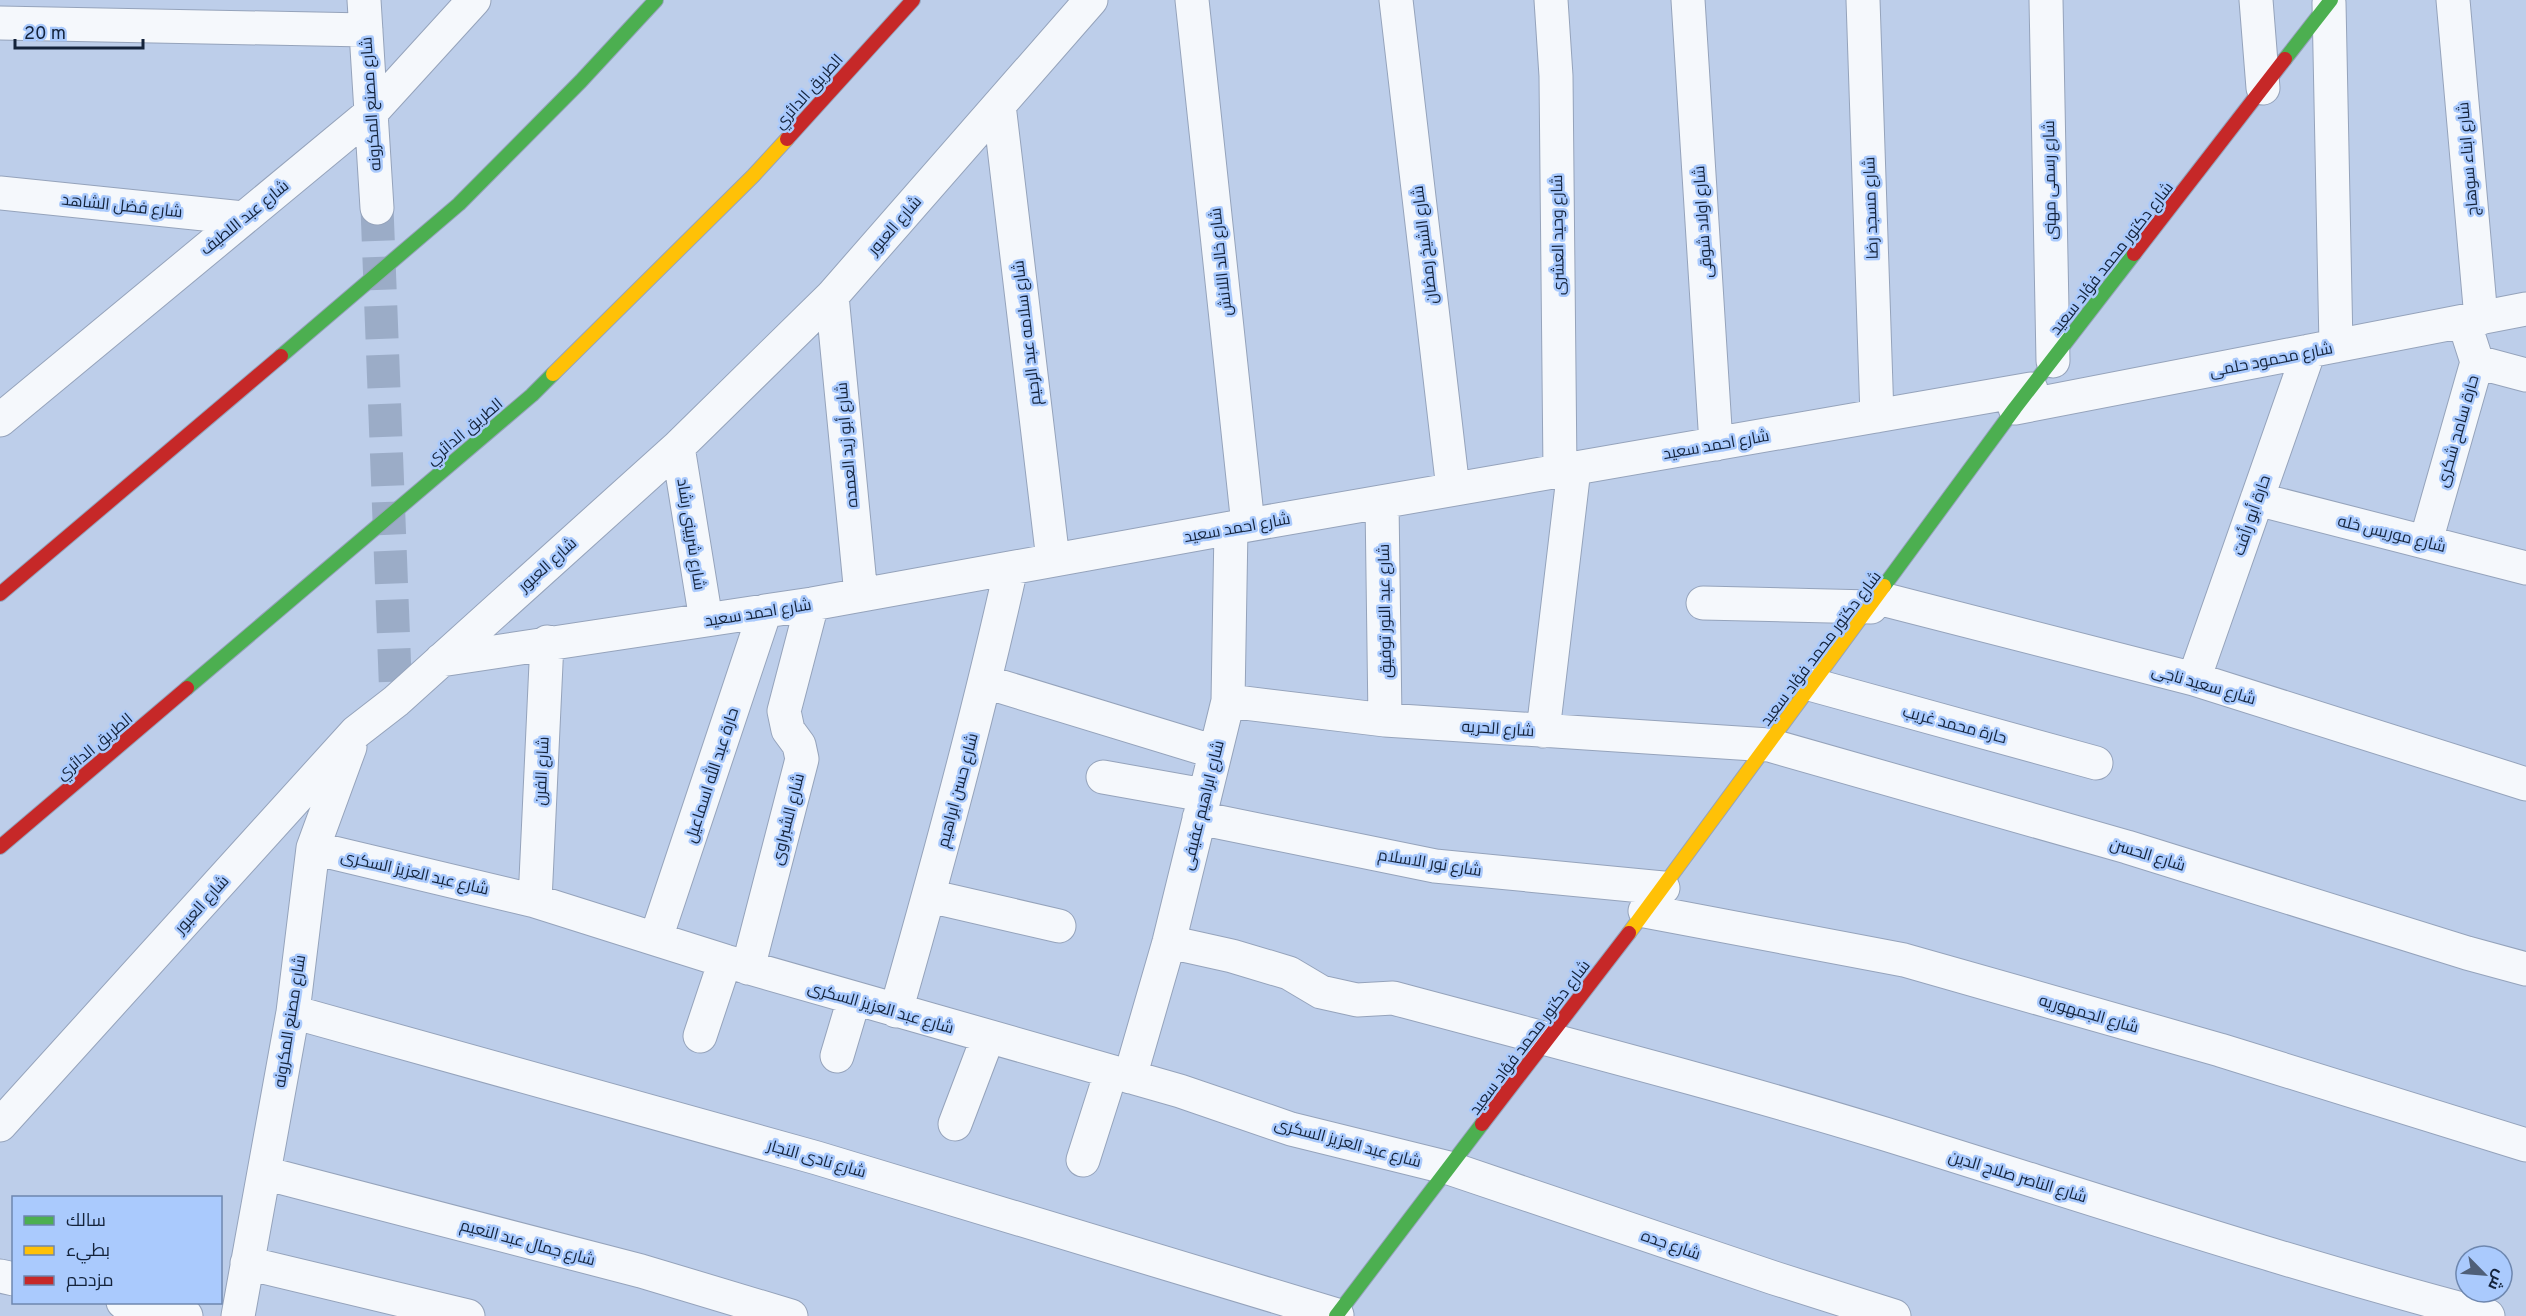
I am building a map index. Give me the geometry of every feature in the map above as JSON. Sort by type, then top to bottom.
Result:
[{"type":"main road","points":[[0,594],[459,204],[581,81],[656,0]]},
{"type":"main road","name":"الطريق الدائري","points":[[0,847],[532,394],[753,176],[913,0]]},
{"type":"main road","name":"شارع دكتور محمد فؤاد سعيد","points":[[1338,1316],[1654,900],[2023,398],[2330,1]]},
{"type":"street","name":"شارع عبد اللطيف","points":[[0,420],[31,392],[371,113],[474,0]]},
{"type":"street","name":"شارع العبور","points":[[0,1125],[356,732],[396,701],[678,447],[832,296],[1091,0]]},
{"type":"street","name":"شارع خالد اللانش","points":[[1192,0],[1239,526]]},
{"type":"street","name":"شارع الشيخ رمضان","points":[[1396,0],[1453,489]]},
{"type":"street","name":"شارع وحيد العشرى","points":[[1543,731],[1567,470],[1556,76],[1551,0]]},
{"type":"street","name":"شارع اولاد شوقى","points":[[1688,0],[1716,444]]},
{"type":"street","name":"شارع مسجد رضا","points":[[1863,0],[1877,416]]},
{"type":"street","name":"شارع رسمى مهنى","points":[[2046,0],[2053,360]]},
{"type":"street","points":[[2256,0],[2263,88]]},
{"type":"street","name":"شارع ابناء سوهاج","points":[[2453,0],[2470,320]]},
{"type":"street","points":[[2322,349],[2330,1]]},
{"type":"street","points":[[0,23],[49,12],[365,15]]},
{"type":"street","name":"شارع مصنع المكرونه","points":[[365,15],[377,208]]},
{"type":"street","name":"شارع سلامه عبد الرحيم","points":[[999,105],[1053,560]]},
{"type":"street","name":"شارع فضل الشاهد","points":[[0,192],[243,218]]},
{"type":"street","name":"شارع أبو زيد العمده","points":[[832,296],[861,595]]},
{"type":"street","name":"شارع محمود حلمى","points":[[2023,398],[2322,349],[2526,309]]},
{"type":"street","name":"حارة سامح شكرى","points":[[2426,541],[2477,362],[2468,334],[2470,320]]},
{"type":"street","name":"حارة أبو رأفت","points":[[2194,679],[2257,499],[2322,349]]},
{"type":"street","points":[[2477,362],[2526,375]]},
{"type":"street","points":[[0,386],[31,392]]},
{"type":"street","name":"شارع احمد سعيد","points":[[441,660],[547,642],[812,604],[1239,526],[1877,416],[2023,398]]},
{"type":"street","name":"شارع شربينى رشاد","points":[[678,447],[706,620]]},
{"type":"street","name":"شارع موريس خله","points":[[2257,499],[2526,568]]},
{"type":"street","name":"شارع عبد النور توفيق","points":[[1382,502],[1385,720]]},
{"type":"street","name":"شارع ابراهيم عفيفى","points":[[1083,1160],[1121,1074],[1169,942],[1228,701],[1239,526]]},
{"type":"street","name":"شارع حسن ابراهيم","points":[[896,1011],[986,682],[1011,567]]},
{"type":"street","name":"شارع سعيد ناجى","points":[[1703,603],[1875,602],[2194,679],[2526,784]]},
{"type":"street","name":"شارع الشبراوى","points":[[700,1036],[737,965],[802,759],[799,745],[788,730],[784,711],[812,604]]},
{"type":"street","name":"حارة عبد الله اسماعيل","points":[[656,938],[765,611]]},
{"type":"street","name":"شارع الفرن","points":[[535,900],[547,642]]},
{"type":"street","points":[[986,682],[1215,752]]},
{"type":"street","name":"حارة محمد غريب","points":[[1813,686],[2096,763]]},
{"type":"street","name":"شارع الحريه","points":[[1228,701],[1385,720],[1769,745]]},
{"type":"street","name":"شارع مصنع المكرونه","points":[[238,1316],[293,1012],[313,848],[356,732]]},
{"type":"street","name":"شارع الحسن","points":[[1769,745],[2127,847],[2467,953],[2526,969]]},
{"type":"street","name":"شارع نور الاسلام","points":[[1103,777],[1202,807],[1435,866],[1654,900]]},
{"type":"street","name":"شارع عبد العزيز السكرى","points":[[313,848],[535,900],[737,965],[1121,1074],[1291,1129],[1449,1168]]},
{"type":"street","points":[[929,896],[1059,927]]},
{"type":"street","name":"شارع الجمهوريه","points":[[1654,900],[1904,960],[2220,1050],[2526,1144]]},
{"type":"street","name":"شارع الناصر صلاح الدين","points":[[1169,942],[1232,956],[1289,973],[1321,992],[1357,1000],[1393,998],[1881,1133],[2227,1241],[2488,1316]]},
{"type":"street","points":[[837,1056],[854,999]]},
{"type":"street","name":"شارع نادى النجار","points":[[293,1012],[817,1158],[1338,1316]]},
{"type":"street","points":[[955,1124],[988,1037]]},
{"type":"street","name":"شارع جده","points":[[1449,1168],[1774,1278],[1894,1316]]},
{"type":"street","name":"شارع جمال عبد النعيم","points":[[264,1173],[641,1272],[791,1316]]},
{"type":"street","points":[[247,1263],[468,1316]]},
{"type":"street","points":[[132,1304],[186,1316]]},
{"type":"tunnel","points":[[377,208],[396,701]]},
{"type":"traffic: fast","points":[[281,356],[459,204],[581,81],[656,0]]},
{"type":"traffic: fast","points":[[2285,59],[2331,0]]},
{"type":"traffic: fast","points":[[1884,586],[2015,408],[2134,254]]},
{"type":"traffic: fast","points":[[187,688],[532,395],[553,374]]},
{"type":"traffic: fast","points":[[1336,1316],[1482,1124]]},
{"type":"traffic: slow","points":[[553,374],[753,176],[787,139]]},
{"type":"traffic: slow","points":[[1629,933],[1884,586]]},
{"type":"traffic: jam","points":[[787,139],[913,0]]},
{"type":"traffic: jam","points":[[2134,254],[2285,59]]},
{"type":"traffic: jam","points":[[0,594],[281,356]]},
{"type":"traffic: jam","points":[[0,847],[187,688]]},
{"type":"traffic: jam","points":[[1482,1124],[1629,933]]}]
